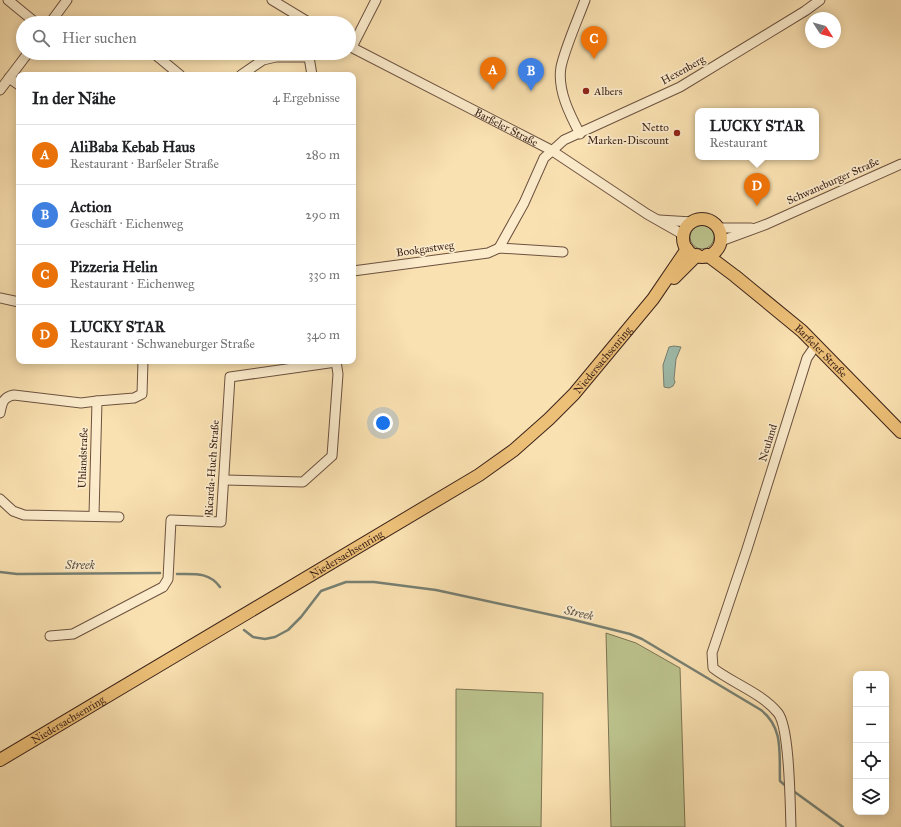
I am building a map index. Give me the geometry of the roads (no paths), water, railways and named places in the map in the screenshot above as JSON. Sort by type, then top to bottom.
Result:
[{"type":"main road","points":[[703,219],[714,223],[718,228],[719,245],[697,253],[684,235],[692,222],[703,219]]},
{"type":"main road","name":"Barßeler Straße","points":[[719,245],[735,276]]},
{"type":"main road","name":"Barßeler Straße","points":[[697,253],[735,276],[781,313],[816,346],[901,432]]},
{"type":"main road","name":"Niedersachsenring","points":[[0,760],[479,476],[514,450],[549,419],[574,394],[653,299],[697,253]]},
{"type":"street","points":[[8,0],[27,16]]},
{"type":"street","points":[[55,16],[67,0]]},
{"type":"street","points":[[272,0],[298,16]]},
{"type":"street","points":[[356,38],[376,0]]},
{"type":"street","points":[[580,134],[569,113],[563,90],[561,68],[585,0]]},
{"type":"street","name":"Hexenberg","points":[[551,150],[564,140],[680,87],[805,11],[820,0]]},
{"type":"street","name":"Barßeler Straße","points":[[356,50],[551,150],[657,220],[684,235]]},
{"type":"street","points":[[0,90],[23,60]]},
{"type":"street","points":[[162,60],[176,72]]},
{"type":"street","points":[[245,72],[263,60]]},
{"type":"street","points":[[310,60],[312,72]]},
{"type":"street","points":[[10,78],[16,83]]},
{"type":"street","points":[[499,248],[524,203],[544,158],[551,150]]},
{"type":"street","name":"Schwaneburger Straße","points":[[719,245],[752,228],[774,221],[901,164]]},
{"type":"street","points":[[657,220],[692,222]]},
{"type":"street","name":"Schwaneburger Straße","points":[[718,228],[752,228]]},
{"type":"street","name":"Bookgastweg","points":[[356,271],[488,253],[499,248],[563,252]]},
{"type":"street","points":[[0,298],[16,301]]},
{"type":"street","name":"Neuland","points":[[791,827],[786,737],[778,713],[755,693],[726,678],[713,668],[712,653],[747,550],[807,358],[816,346]]},
{"type":"street","points":[[0,413],[2,402],[8,396],[14,395],[81,403],[134,398],[142,394],[143,364]]},
{"type":"street","name":"Ricarda-Huch Straße","points":[[50,636],[72,634],[163,587],[168,579],[171,520],[221,522],[230,377],[316,364]]},
{"type":"street","points":[[224,480],[303,482],[332,456],[338,374],[336,364]]},
{"type":"street","name":"Uhlandstraße","points":[[94,515],[97,401]]},
{"type":"street","points":[[0,499],[13,511],[24,516],[94,515],[119,517]]},
{"type":"waterway","name":"Streek","points":[[0,572],[17,574],[160,573]]},
{"type":"waterway","name":"Streek","points":[[177,574],[196,574],[206,576],[216,582],[220,587]]},
{"type":"waterway","name":"Streek","points":[[244,630],[253,637],[265,639],[275,637],[288,630],[301,617],[321,591],[346,582],[374,582],[436,590],[570,619],[630,634],[642,639],[761,710],[774,725],[777,733],[780,751],[780,781],[788,788]]},
{"type":"waterway","name":"Streek","points":[[792,790],[843,827]]},
{"type":"place","name":"Pizzeria Helin","points":[[594,59]]},
{"type":"place","name":"AliBaba Kebab Haus","points":[[493,90]]},
{"type":"place","name":"Action","points":[[531,91]]},
{"type":"place","name":"Albers","points":[[586,91]]},
{"type":"place","name":"Netto Marken-Discount","points":[[677,133]]},
{"type":"place","name":"LUCKY STAR","points":[[757,206]]}]
